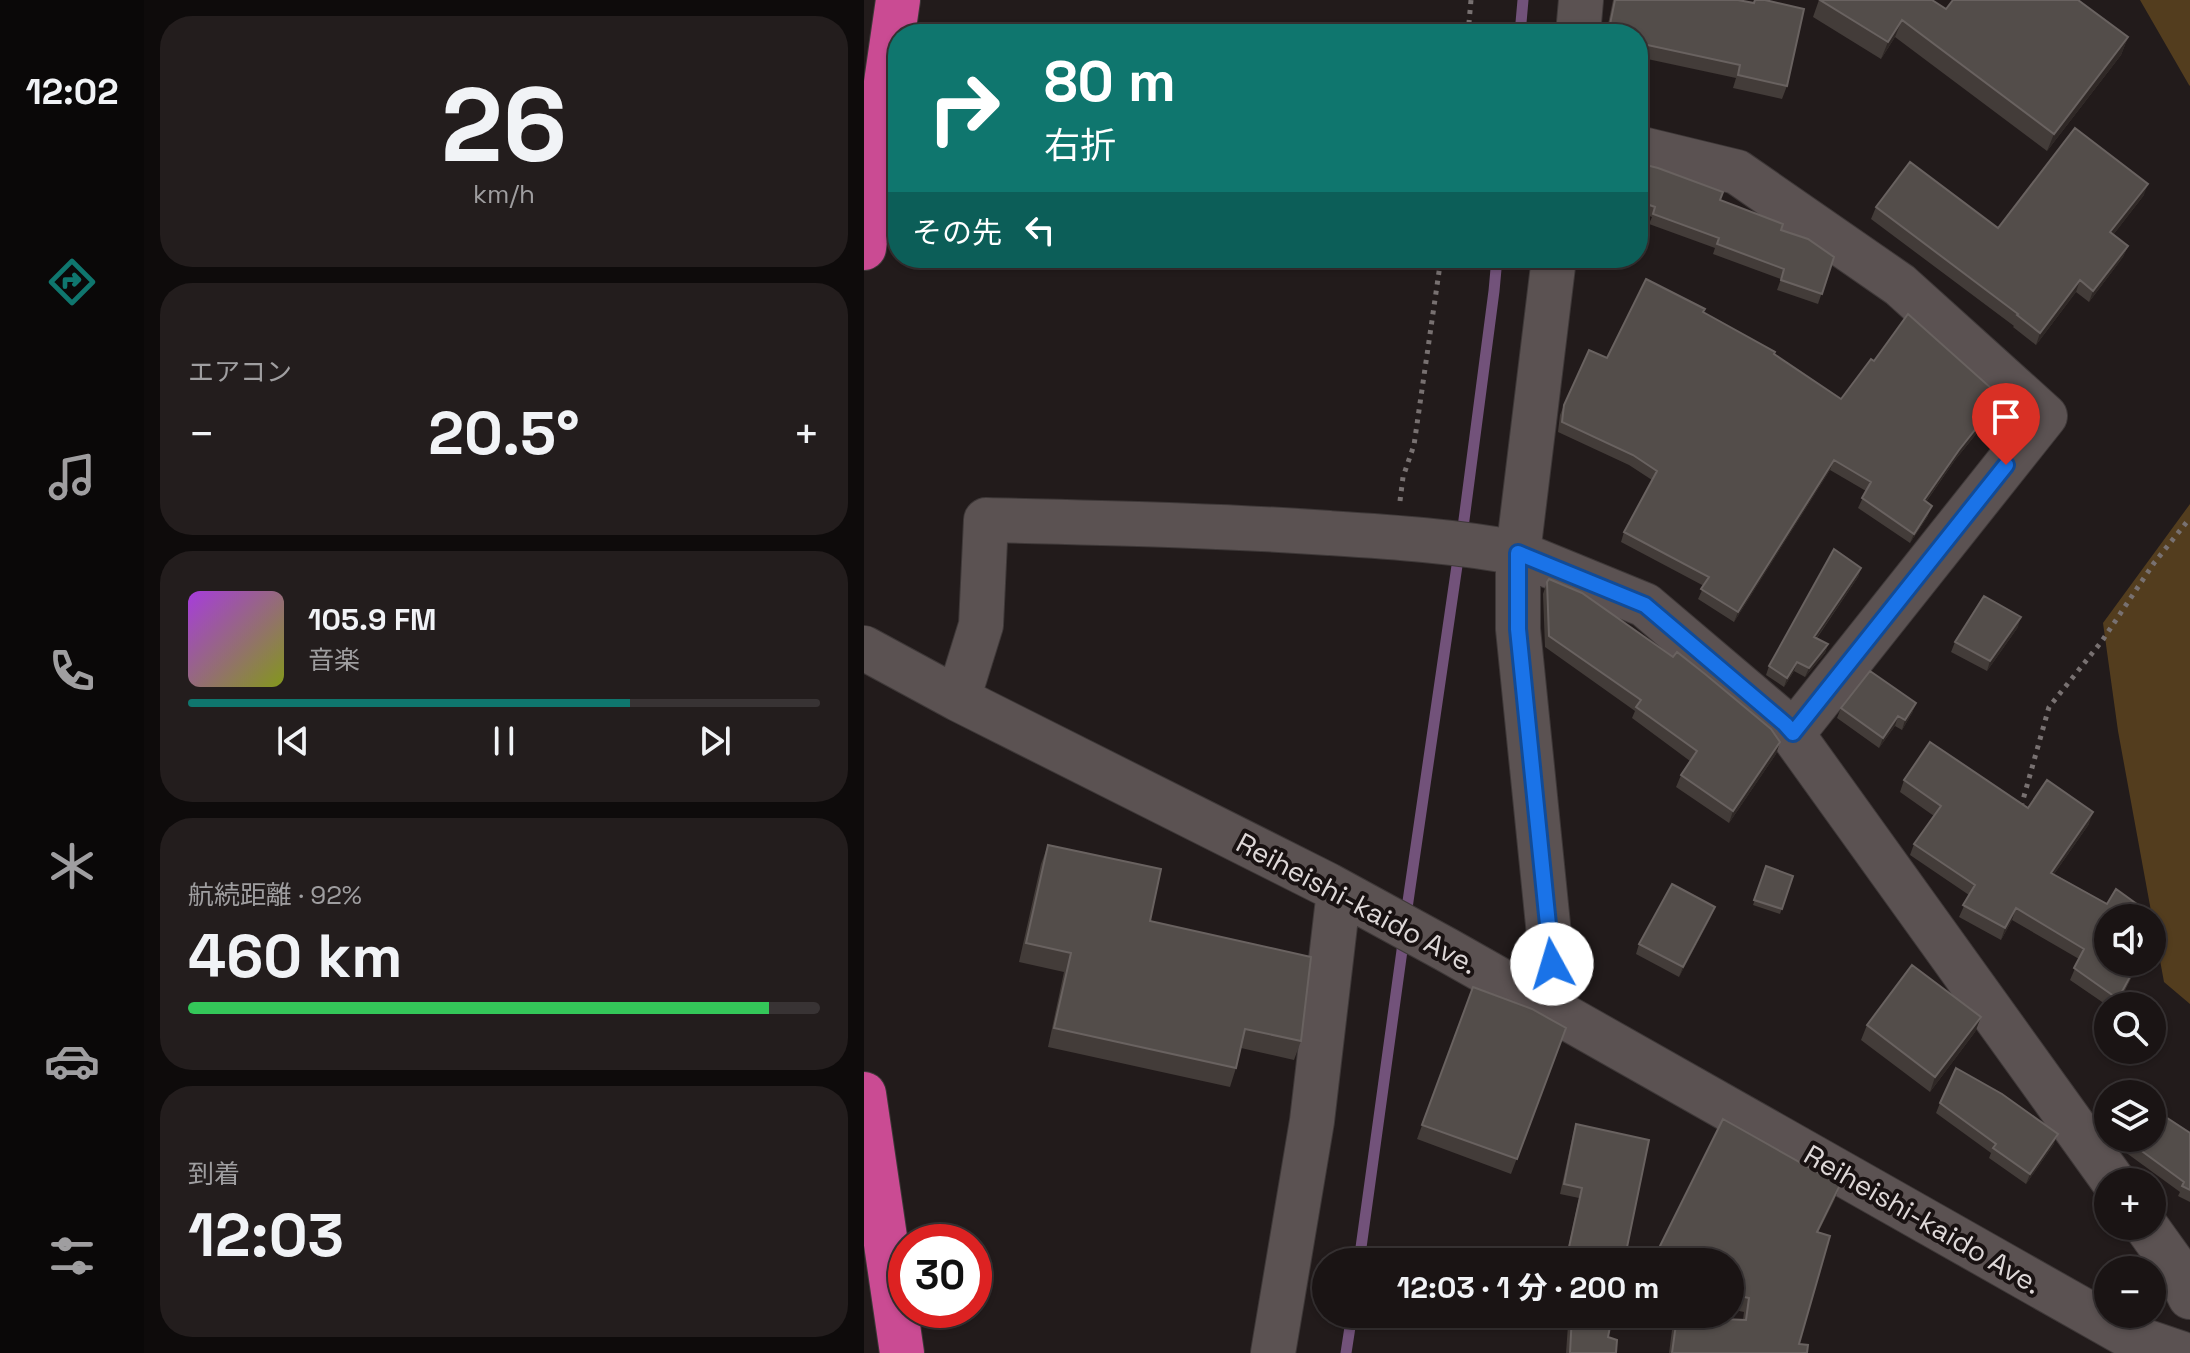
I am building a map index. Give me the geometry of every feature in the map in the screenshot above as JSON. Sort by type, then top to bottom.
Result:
[{"type":"highway","points":[[895,24],[898,0]]},
{"type":"highway","points":[[864,248],[888,69]]},
{"type":"highway","points":[[864,1094],[902,1353]]},
{"type":"street","points":[[1579,24],[1581,0]]},
{"type":"street","points":[[1648,150],[1737,172],[1900,285],[2045,416],[1793,733]]},
{"type":"street","points":[[1546,1006],[1552,964],[1510,552],[1553,268]]},
{"type":"street","points":[[958,699],[981,625],[986,520],[1220,526],[1403,538],[1510,552],[1645,605],[1793,733],[2104,1168]]},
{"type":"street","name":"Reiheishi-kaido Ave.","points":[[864,648],[958,699],[1348,896],[2127,1335],[2180,1353]]},
{"type":"street","points":[[1273,1353],[1348,896]]},
{"type":"street","points":[[2156,1240],[2176,1268],[2190,1297]]},
{"type":"path","points":[[1469,24],[1471,0]]},
{"type":"path","points":[[1403,538],[1403,477],[1414,445],[1440,268]]},
{"type":"path","points":[[2020,812],[2049,707],[2102,641],[2154,563],[2190,518]]},
{"type":"shaded area","points":[[2140,0],[2190,0],[2190,86],[2189,85]]},
{"type":"shaded area","points":[[2190,504],[2190,1004],[2164,982],[2166,904],[2150,904],[2118,731],[2103,623]]},
{"type":"building","points":[[1615,0],[1738,0],[1754,3],[1755,0],[1765,0],[1804,9],[1787,86],[1738,75],[1740,65],[1648,45],[1648,24],[1610,24]]},
{"type":"building","points":[[1820,0],[1932,0],[1946,9],[1953,0],[2078,0],[2128,37],[2054,134],[1902,20],[1888,42]]},
{"type":"building","points":[[2075,128],[2148,184],[2110,232],[2128,246],[2093,291],[2080,280],[2040,333],[1876,207],[1910,162],[1998,228]]},
{"type":"building","points":[[1648,166],[1723,192],[1720,200],[1783,224],[1781,230],[1808,239],[1834,257],[1822,294],[1781,280],[1784,269],[1717,244],[1719,238],[1653,214],[1655,207],[1648,205]]},
{"type":"building","points":[[1646,279],[1705,309],[1703,312],[1775,352],[1841,399],[1908,314],[2001,397],[1924,500],[1932,506],[1914,534],[1862,498],[1871,482],[1834,460],[1738,612],[1701,589],[1709,577],[1624,532],[1657,471],[1633,455],[1562,422],[1564,405],[1589,350],[1607,358]]},
{"type":"building","points":[[1834,549],[1861,568],[1814,637],[1828,644],[1809,668],[1797,662],[1787,678],[1769,666]]},
{"type":"building","points":[[1549,579],[1582,593],[1673,657],[1677,652],[1771,729],[1780,742],[1733,811],[1681,775],[1697,751],[1636,707],[1641,700],[1549,636]]},
{"type":"building","points":[[1984,596],[2021,617],[1990,661],[1955,642]]},
{"type":"building","points":[[1870,671],[1916,703],[1905,720],[1898,716],[1883,738],[1841,708]]},
{"type":"building","points":[[1930,742],[2028,808],[2047,780],[2093,812],[2051,873],[2107,904],[2094,904],[2094,976],[2130,976],[2122,992],[2108,992],[2074,968],[2084,949],[2016,908],[2005,928],[1963,905],[1975,885],[1914,844],[1941,806],[1904,780]]},
{"type":"building","points":[[1048,845],[1161,869],[1150,921],[1311,957],[1301,1041],[1245,1029],[1236,1068],[1054,1028],[1071,953],[1026,943]]},
{"type":"building","points":[[1766,866],[1793,876],[1782,909],[1754,900]]},
{"type":"building","points":[[1672,884],[1715,907],[1683,967],[1639,944]]},
{"type":"building","points":[[2116,889],[2137,904],[2107,904]]},
{"type":"building","points":[[1912,965],[1981,1017],[1935,1077],[1867,1025]]},
{"type":"building","points":[[1473,987],[1532,1009],[1566,1028],[1517,1159],[1422,1125]]},
{"type":"building","points":[[1956,1068],[2002,1094],[2058,1134],[2030,1174],[1993,1148],[1996,1144],[1940,1103]]},
{"type":"building","points":[[2166,1117],[2190,1133],[2190,1190],[2143,1152],[2166,1152]]},
{"type":"building","points":[[1723,1119],[1840,1185],[1817,1232],[1830,1236],[1799,1344],[1808,1345],[1807,1353],[1672,1353],[1675,1328],[1744,1328],[1749,1298],[1744,1297],[1744,1248],[1659,1248]]},
{"type":"building","points":[[1576,1124],[1649,1140],[1627,1248],[1569,1248],[1582,1188],[1564,1184]]},
{"type":"building","points":[[1571,1328],[1610,1328],[1608,1337],[1617,1340],[1616,1353],[1570,1353]]},
{"type":"waterway","points":[[1521,24],[1523,0]]},
{"type":"waterway","points":[[1462,535],[1496,268]]},
{"type":"waterway","points":[[1406,915],[1459,552]]},
{"type":"waterway","points":[[1361,1248],[1404,936]]},
{"type":"waterway","points":[[1346,1353],[1350,1328]]},
{"type":"route","points":[[1552,964],[1518,629],[1518,553],[1645,605],[1793,733],[2006,465]]}]
